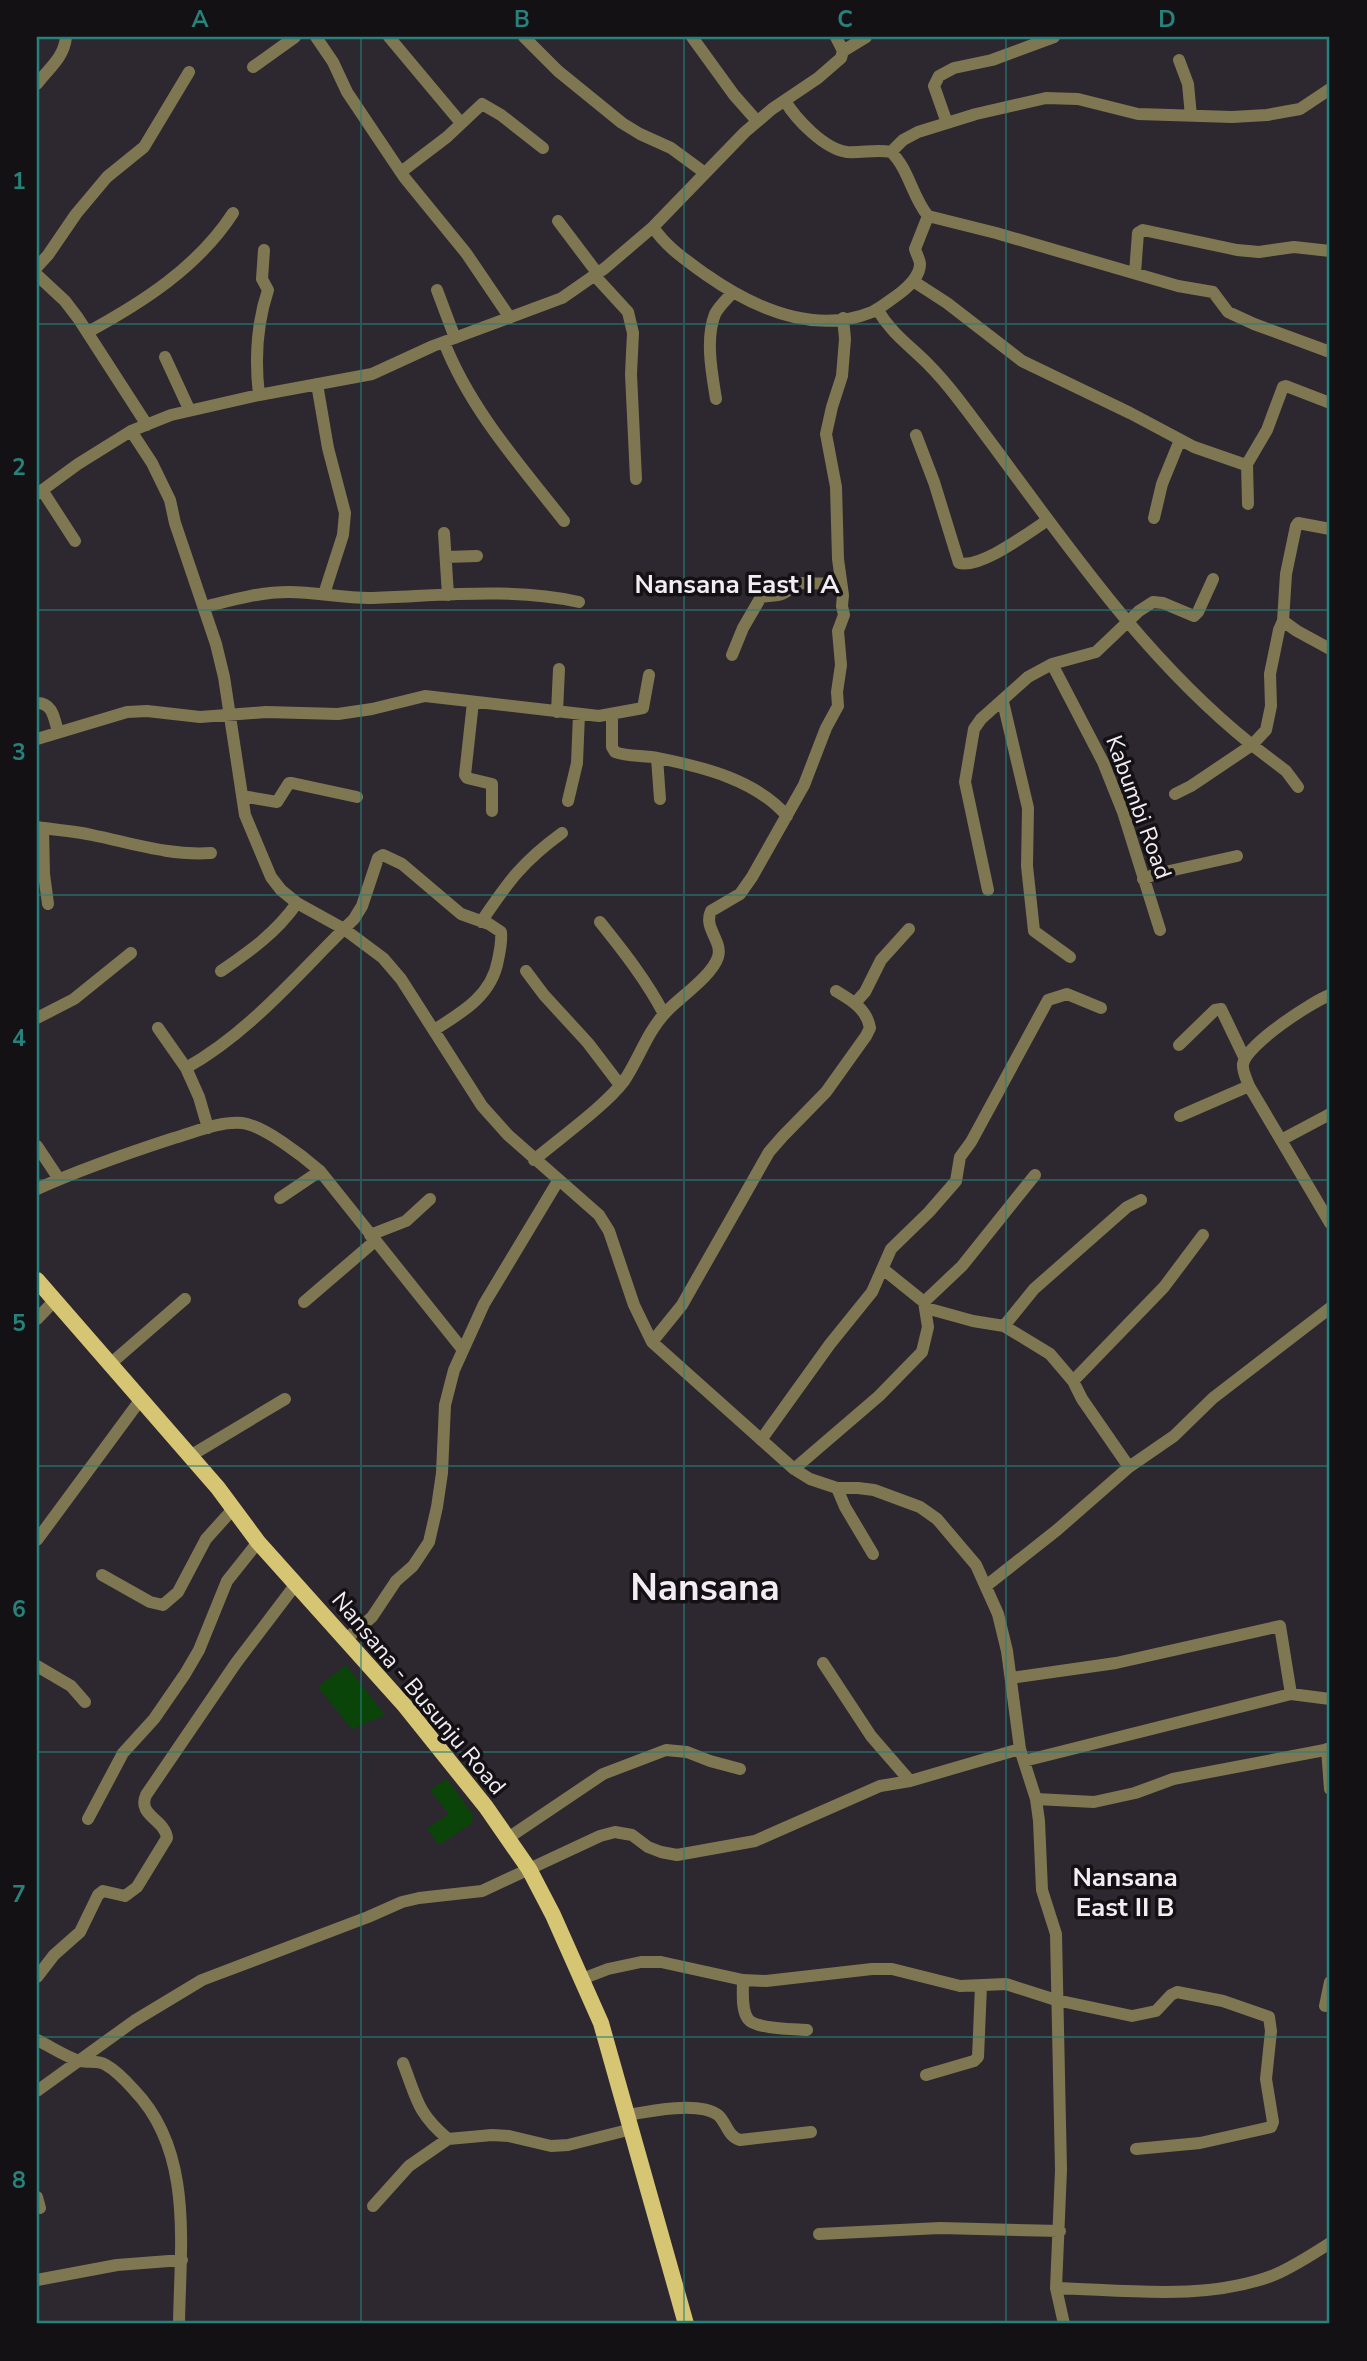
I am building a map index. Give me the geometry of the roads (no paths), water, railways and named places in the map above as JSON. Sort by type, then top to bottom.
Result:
[{"type":"main road","name":"Nansana - Busunju Road","points":[[37,1280],[190,1456],[258,1542],[405,1706],[486,1807],[529,1869],[601,2023],[686,2324]]},
{"type":"street","points":[[37,84],[58,60],[65,48],[66,37]]},
{"type":"street","points":[[253,67],[295,37]]},
{"type":"street","points":[[316,37],[333,62],[347,92],[401,172],[467,253],[510,318]]},
{"type":"street","points":[[389,37],[461,124]]},
{"type":"street","points":[[524,37],[558,71],[622,122],[640,134],[671,148],[705,173]]},
{"type":"street","points":[[692,37],[734,95],[757,121]]},
{"type":"street","points":[[75,541],[39,492],[131,431],[189,410],[372,374],[450,340],[562,298],[597,275],[653,228],[757,121],[841,58],[843,51],[836,37]]},
{"type":"street","points":[[843,51],[866,37]]},
{"type":"street","points":[[947,123],[934,86],[939,76],[954,68],[992,60],[1054,37]]},
{"type":"street","points":[[1179,60],[1188,84],[1191,116]]},
{"type":"street","points":[[37,267],[107,177],[144,147],[189,72]]},
{"type":"street","points":[[785,101],[798,121],[836,149],[850,152],[891,152],[910,135],[976,114],[1054,97],[1078,99],[1138,114],[1267,115],[1300,109],[1330,89]]},
{"type":"street","points":[[401,172],[447,137],[480,105],[486,104],[543,148]]},
{"type":"street","points":[[891,152],[899,161],[928,216],[1178,286],[1213,292],[1228,312],[1330,352]]},
{"type":"street","points":[[88,332],[177,276],[220,233],[233,213]]},
{"type":"street","points":[[653,228],[664,242],[680,255],[733,292],[762,307],[794,317],[818,320],[862,315],[877,309],[905,290],[913,281],[920,264],[915,249],[928,216]]},
{"type":"street","points":[[558,221],[628,312],[633,333],[631,374],[636,479]]},
{"type":"street","points":[[1135,273],[1138,233],[1143,230],[1237,250],[1259,251],[1294,247],[1330,251]]},
{"type":"street","points":[[259,395],[256,365],[263,306],[268,290],[262,279],[264,250]]},
{"type":"street","points":[[37,275],[65,301],[88,332],[147,425]]},
{"type":"street","points":[[913,281],[947,303],[1022,361],[1195,447],[1247,464]]},
{"type":"street","points":[[437,290],[462,383],[509,451],[564,521]]},
{"type":"street","points":[[716,399],[711,353],[712,325],[718,309],[733,292]]},
{"type":"street","points":[[877,309],[885,323],[905,345],[943,379],[1048,520],[1159,659],[1193,694],[1286,771],[1298,787]]},
{"type":"street","points":[[534,1160],[620,1085],[664,1014],[717,960],[717,946],[708,921],[709,915],[711,911],[740,894],[804,785],[826,728],[838,706],[841,665],[838,631],[844,615],[835,522],[836,487],[826,434],[842,376],[845,339],[843,318]]},
{"type":"street","points":[[165,357],[189,410]]},
{"type":"street","points":[[317,384],[328,448],[345,513],[343,535],[324,594]]},
{"type":"street","points":[[1248,504],[1247,464],[1267,430],[1283,387],[1330,403]]},
{"type":"street","points":[[131,431],[147,455],[170,500],[175,523],[221,658],[242,796],[251,832],[271,877],[281,890],[297,903],[344,929],[383,958],[401,979],[495,1130],[599,1215],[609,1231],[634,1305],[652,1342],[794,1469],[810,1479],[837,1488],[874,1490],[920,1507],[937,1519],[976,1565],[998,1614],[1022,1755],[1036,1798],[1042,1890],[1056,1934],[1061,2171],[1056,2288],[1065,2324]]},
{"type":"street","points":[[916,435],[959,563],[969,564],[1004,549],[1048,520]]},
{"type":"street","points":[[1153,518],[1162,484],[1181,440]]},
{"type":"street","points":[[1175,794],[1252,745],[1266,730],[1271,706],[1270,674],[1283,621],[1286,574],[1296,526],[1298,523],[1330,529]]},
{"type":"street","points":[[444,533],[448,595]]},
{"type":"street","points":[[446,557],[477,556]]},
{"type":"street","points":[[988,890],[965,782],[974,729],[981,719],[1028,677],[1052,664],[1096,652],[1153,602],[1194,615],[1198,612],[1213,579]]},
{"type":"street","points":[[732,655],[743,628],[761,597],[779,596],[789,591],[792,584],[797,583],[840,584]]},
{"type":"street","points":[[204,607],[262,593],[363,598],[534,596],[579,602]]},
{"type":"street","points":[[1283,621],[1330,649]]},
{"type":"street","name":"Kabumbi Road","points":[[1052,664],[1103,762],[1123,812],[1160,930]]},
{"type":"street","points":[[557,712],[559,669]]},
{"type":"street","points":[[37,739],[127,712],[147,711],[201,717],[266,712],[347,714],[425,696],[557,712],[612,714],[643,708],[649,675]]},
{"type":"street","points":[[473,702],[465,775],[467,778],[492,785],[492,811]]},
{"type":"street","points":[[1003,702],[1028,808],[1027,866],[1034,930],[1070,957]]},
{"type":"street","points":[[37,704],[44,703],[50,708],[58,732]]},
{"type":"street","points":[[568,801],[577,763],[579,714]]},
{"type":"street","points":[[612,714],[612,747],[615,752],[657,758],[731,778],[769,798],[787,816]]},
{"type":"street","points":[[657,758],[660,799]]},
{"type":"street","points":[[242,796],[277,802],[289,783],[292,783],[357,797]]},
{"type":"street","points":[[48,904],[40,827],[89,834],[144,848],[191,854],[211,853]]},
{"type":"street","points":[[481,922],[513,874],[535,853],[562,834]]},
{"type":"street","points":[[186,1068],[204,1059],[253,1018],[354,919],[362,906],[378,858],[383,855],[402,864],[461,914],[501,932],[496,975],[465,1011],[434,1030]]},
{"type":"street","points":[[1143,878],[1237,856]]},
{"type":"street","points":[[221,971],[267,939],[297,903]]},
{"type":"street","points":[[600,922],[631,960],[664,1014]]},
{"type":"street","points":[[855,1003],[865,992],[871,975],[881,960],[909,929]]},
{"type":"street","points":[[37,1018],[74,999],[131,953]]},
{"type":"street","points":[[526,971],[620,1085]]},
{"type":"street","points":[[652,1342],[682,1305],[769,1152],[826,1092],[866,1036],[870,1028],[869,1020],[855,1003],[836,991]]},
{"type":"street","points":[[761,1440],[830,1344],[872,1292],[891,1249],[956,1181],[960,1157],[971,1142],[1048,1000],[1067,994],[1101,1009]]},
{"type":"street","points":[[1330,995],[1298,1011],[1245,1059],[1243,1066],[1249,1086],[1283,1139],[1330,1223]]},
{"type":"street","points":[[1179,1045],[1215,1010],[1221,1009],[1245,1059]]},
{"type":"street","points":[[158,1028],[186,1068],[199,1097],[208,1128]]},
{"type":"street","points":[[1180,1116],[1249,1086]]},
{"type":"street","points":[[1283,1139],[1330,1114]]},
{"type":"street","points":[[37,1189],[133,1152],[208,1128],[244,1123],[256,1127],[301,1154],[320,1171],[463,1350]]},
{"type":"street","points":[[37,1146],[59,1179]]},
{"type":"street","points":[[280,1198],[320,1171]]},
{"type":"street","points":[[925,1305],[962,1266],[1035,1175]]},
{"type":"street","points":[[345,1640],[372,1617],[396,1581],[413,1566],[429,1542],[442,1473],[445,1405],[454,1370],[484,1304],[558,1181]]},
{"type":"street","points":[[304,1302],[372,1238],[406,1221],[430,1199]]},
{"type":"street","points":[[1004,1326],[1034,1289],[1055,1269],[1126,1207],[1141,1200]]},
{"type":"street","points":[[1073,1381],[1164,1287],[1203,1235]]},
{"type":"street","points":[[883,1269],[925,1305],[974,1321],[1004,1326],[1050,1354],[1073,1381],[1082,1399],[1129,1467]]},
{"type":"street","points":[[110,1365],[184,1299]]},
{"type":"street","points":[[37,1319],[55,1300]]},
{"type":"street","points":[[794,1469],[879,1396],[922,1352],[928,1327],[925,1305]]},
{"type":"street","points":[[985,1587],[1057,1530],[1129,1467],[1174,1436],[1213,1398],[1330,1308]]},
{"type":"street","points":[[39,1532],[141,1399]]},
{"type":"street","points":[[190,1456],[285,1399]]},
{"type":"street","points":[[837,1488],[873,1554]]},
{"type":"street","points":[[102,1575],[150,1602],[163,1605],[178,1592],[206,1539],[233,1509]]},
{"type":"street","points":[[88,1819],[123,1753],[154,1719],[185,1674],[199,1650],[227,1581],[258,1542]]},
{"type":"street","points":[[37,1977],[54,1955],[80,1931],[98,1895],[103,1891],[125,1896],[137,1887],[167,1838],[166,1831],[144,1810],[143,1801],[146,1795],[251,1643],[296,1584]]},
{"type":"street","points":[[1011,1678],[1116,1663],[1280,1626],[1291,1694]]},
{"type":"street","points":[[823,1664],[872,1735],[910,1781]]},
{"type":"street","points":[[37,1666],[71,1686],[85,1702]]},
{"type":"street","points":[[37,2091],[134,2021],[202,1980],[357,1922],[402,1902],[482,1891],[600,1836],[615,1832],[632,1835],[648,1847],[677,1855],[755,1842],[880,1786],[1291,1694],[1330,1699]]},
{"type":"street","points":[[1036,1798],[1094,1802],[1135,1793],[1173,1779],[1328,1749],[1330,1789]]},
{"type":"street","points":[[508,1838],[603,1774],[666,1750],[687,1752],[740,1769]]},
{"type":"street","points":[[582,1979],[608,1969],[641,1962],[661,1962],[743,1980],[766,1981],[892,1969],[960,1986],[1006,1984],[1056,2000],[1132,2016],[1156,2011],[1171,1994],[1177,1992],[1223,2000],[1269,2017],[1271,2031],[1266,2079],[1273,2122],[1271,2127],[1200,2143],[1136,2149]]},
{"type":"street","points":[[743,1980],[748,2019],[759,2025],[807,2030]]},
{"type":"street","points":[[1325,2007],[1330,1982]]},
{"type":"street","points":[[926,2075],[974,2061],[978,2057],[981,1986]]},
{"type":"street","points":[[37,2040],[80,2061],[98,2062],[118,2074],[143,2099],[155,2118],[175,2164],[182,2260],[179,2324]]},
{"type":"street","points":[[403,2063],[421,2112],[429,2123],[448,2139]]},
{"type":"street","points":[[373,2206],[409,2166],[448,2139],[496,2136],[551,2146],[568,2146],[658,2109],[697,2109],[712,2112],[719,2116],[733,2138],[740,2140],[811,2132]]},
{"type":"street","points":[[820,2234],[940,2228],[1060,2231]]},
{"type":"street","points":[[1056,2288],[1163,2291],[1243,2284],[1276,2274],[1330,2244]]},
{"type":"street","points":[[37,2280],[117,2265],[182,2260]]},
{"type":"district","name":"Nansana East I A","points":[[737,584]]},
{"type":"district","name":"Nansana","points":[[705,1587]]},
{"type":"district","name":"Nansana East II B","points":[[1125,1892]]}]
